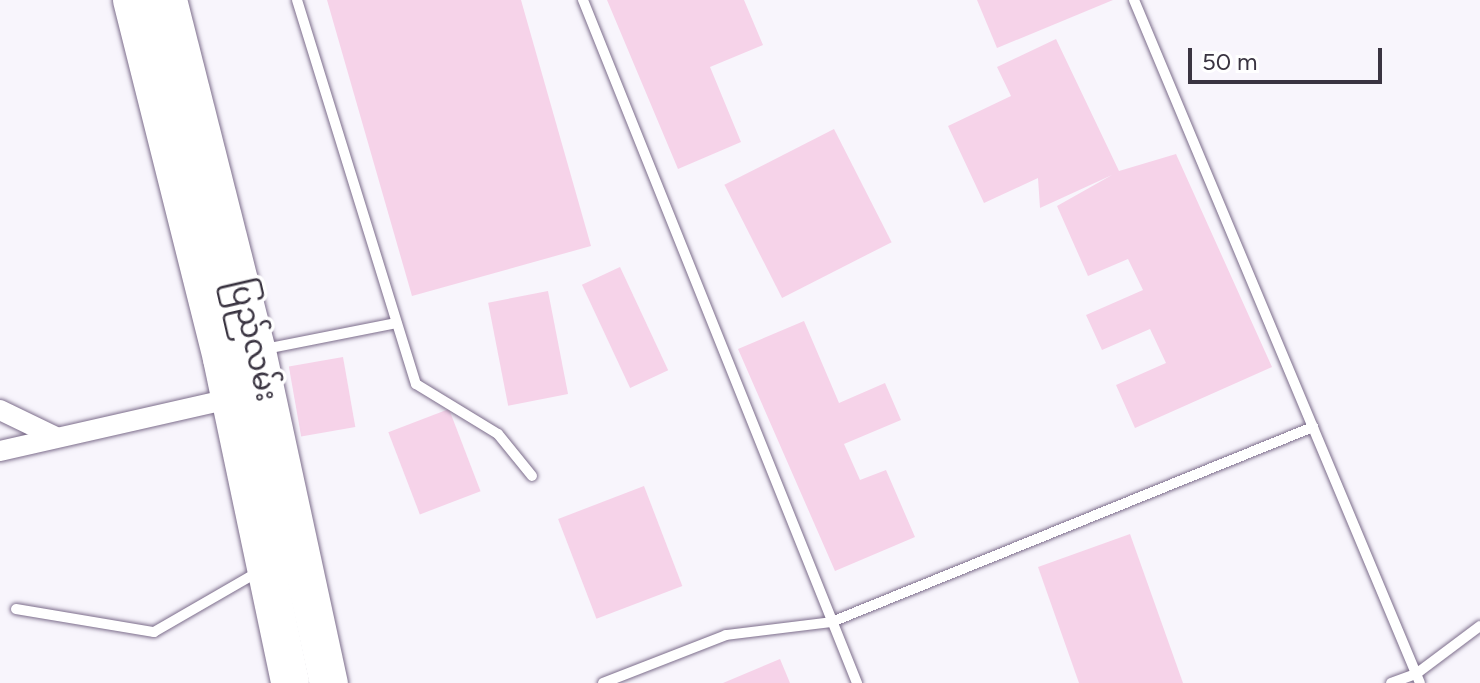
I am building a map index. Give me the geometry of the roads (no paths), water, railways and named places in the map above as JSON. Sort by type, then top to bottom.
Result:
[{"type":"highway","name":"ပြည်လမ်း","points":[[132,0],[239,355]]},
{"type":"highway","name":"ပြည်လမ်း","points":[[168,0],[284,566],[290,683]]},
{"type":"highway","name":"ပြည်လမ်း","points":[[284,566],[329,683]]},
{"type":"street","points":[[0,451],[248,395]]},
{"type":"street","points":[[0,410],[56,437]]},
{"type":"lane","points":[[297,0],[416,384],[498,434],[532,476]]},
{"type":"lane","points":[[583,0],[857,683]]},
{"type":"lane","points":[[1134,0],[1418,678]]},
{"type":"lane","points":[[239,355],[396,323]]},
{"type":"lane","points":[[603,683],[726,635],[833,622],[1313,427]]},
{"type":"lane","points":[[16,609],[154,632],[284,566]]},
{"type":"lane","points":[[1391,683],[1418,678],[1480,626]]}]
